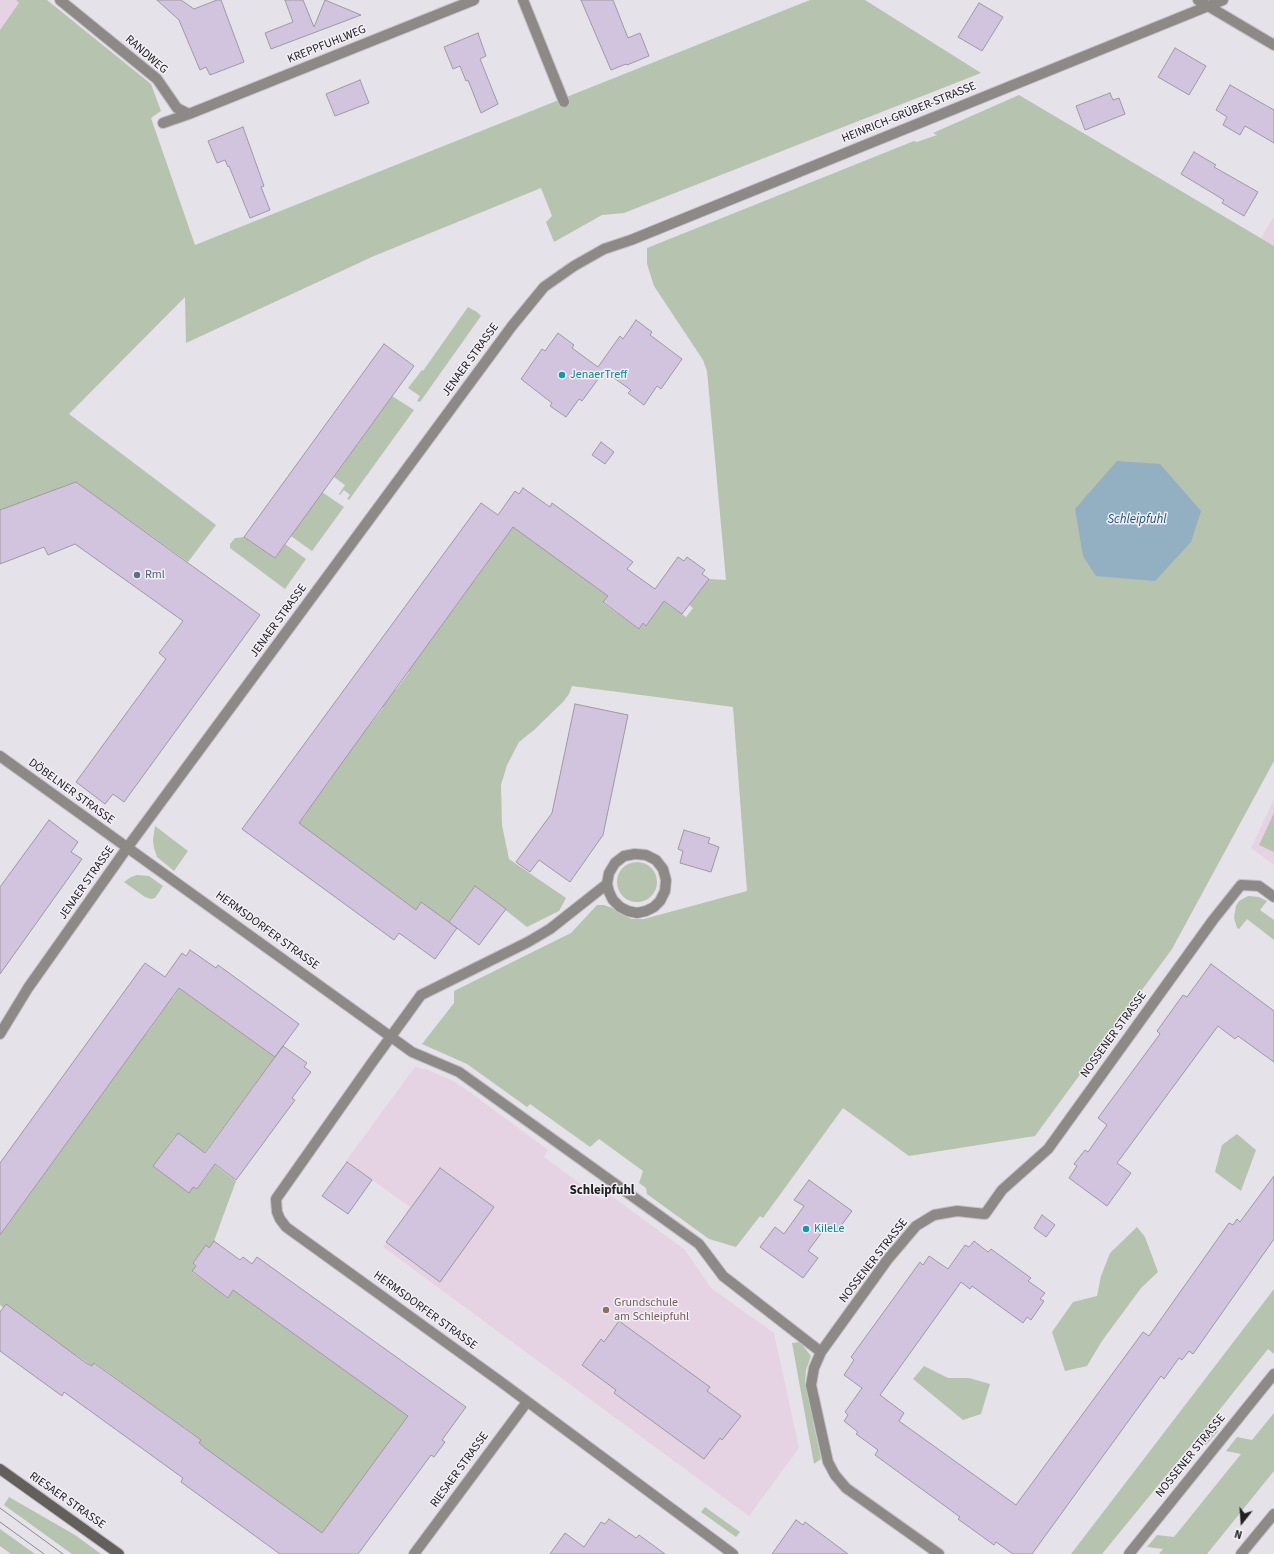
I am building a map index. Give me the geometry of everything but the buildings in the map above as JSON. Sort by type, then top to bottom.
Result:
[{"type":"main road","name":"RIESAER STRASSE","points":[[0,1469],[119,1554]]},
{"type":"street","name":"RANDWEG","points":[[60,0],[157,79],[176,108],[189,114]]},
{"type":"street","name":"KREPPFUHLWEG","points":[[189,114],[474,0]]},
{"type":"street","points":[[523,0],[564,102]]},
{"type":"street","points":[[1198,0],[1274,45]]},
{"type":"street","name":"HEINRICH-GRÜBER-STRASSE","points":[[604,249],[653,231],[1223,0]]},
{"type":"street","points":[[163,123],[189,114]]},
{"type":"street","name":"JENAER STRASSE","points":[[0,1034],[28,988],[128,848],[512,326],[544,287],[574,266],[604,249]]},
{"type":"street","name":"DÖBELNER STRASSE","points":[[0,756],[128,848]]},
{"type":"street","name":"HERMSDORFER STRASSE","points":[[128,848],[412,1052],[459,1072],[699,1244],[723,1276],[821,1352]]},
{"type":"street","points":[[635,854],[646,855],[656,860],[663,869],[666,880],[665,891],[660,901],[654,907],[646,911],[636,913],[620,907],[613,900],[607,884],[609,872],[615,863],[624,856],[635,854]]},
{"type":"street","name":"HERMSDORFER STRASSE","points":[[607,884],[550,929],[528,942],[421,995],[390,1036],[276,1199],[277,1212],[280,1220],[286,1227],[733,1554]]},
{"type":"street","name":"NOSSENER STRASSE","points":[[939,1554],[846,1488],[835,1475],[828,1462],[811,1385],[814,1368],[821,1352],[888,1259],[916,1226],[934,1215],[957,1210],[985,1214],[1002,1190],[1048,1149],[1213,920],[1241,885],[1259,886],[1274,897]]},
{"type":"street","name":"NOSSENER STRASSE","points":[[1129,1554],[1274,1374]]},
{"type":"street","name":"RIESAER STRASSE","points":[[414,1554],[527,1402]]},
{"type":"street","points":[[1242,1554],[1274,1514]]},
{"type":"shaded area","points":[[0,0],[16,0],[20,3],[0,30]]},
{"type":"shaded area","points":[[1274,216],[1274,246],[1261,238]]},
{"type":"shaded area","points":[[1274,799],[1274,865],[1251,848]]},
{"type":"shaded area","name":"Grundschule am Schleipfuhl","points":[[415,1067],[428,1070],[449,1079],[467,1090],[548,1150],[544,1157],[602,1200],[609,1194],[685,1250],[711,1288],[774,1333],[799,1448],[749,1516],[383,1247],[410,1207],[346,1161]]},
{"type":"green space","points":[[16,0],[47,0],[151,84],[161,111],[151,118],[195,245],[810,0],[865,0],[981,73],[624,213],[602,215],[554,242],[546,222],[552,216],[541,188],[374,256],[186,343],[185,297],[69,414],[216,525],[188,562],[76,482],[0,510],[0,30],[19,3]]},
{"type":"green space","points":[[1019,95],[1274,246],[1274,761],[1172,949],[1035,1136],[909,1156],[843,1108],[763,1218],[760,1216],[736,1247],[709,1239],[647,1194],[646,1188],[639,1183],[643,1171],[599,1139],[590,1147],[530,1104],[527,1107],[467,1064],[422,1044],[454,1003],[454,991],[571,933],[597,905],[604,905],[612,908],[632,919],[644,919],[747,891],[733,707],[572,686],[569,694],[563,702],[534,730],[519,742],[507,765],[501,785],[502,825],[509,859],[566,898],[559,911],[527,927],[475,886],[449,922],[421,903],[416,910],[295,821],[299,823],[306,814],[302,811],[318,796],[331,779],[328,776],[366,722],[370,725],[383,708],[379,705],[392,688],[396,690],[409,672],[405,669],[418,652],[421,654],[427,646],[424,643],[429,637],[432,639],[445,621],[442,619],[454,609],[466,592],[463,590],[475,580],[488,562],[499,539],[502,542],[509,533],[510,524],[608,596],[603,603],[639,629],[643,623],[646,626],[659,608],[656,605],[660,599],[686,617],[693,608],[689,605],[709,579],[726,580],[707,371],[703,360],[654,286],[647,264],[647,248],[914,141],[917,142],[937,135],[933,133]]},
{"type":"green space","points":[[468,307],[481,316],[420,402],[417,401],[420,396],[408,388],[422,370],[423,371]]},
{"type":"green space","points":[[392,396],[414,410],[349,500],[347,499],[350,495],[344,490],[340,495],[339,494],[345,485],[334,477]]},
{"type":"green space","points":[[322,492],[344,507],[312,551],[291,536]]},
{"type":"green space","points":[[244,537],[275,558],[285,544],[306,559],[285,589],[230,548],[230,544],[235,538]]},
{"type":"green space","points":[[1274,813],[1274,852],[1259,845]]},
{"type":"green space","points":[[155,826],[188,851],[174,871],[157,857],[153,840]]},
{"type":"green space","points":[[633,862],[641,862],[648,865],[654,871],[657,882],[654,893],[648,899],[641,902],[633,902],[626,899],[620,893],[617,886],[617,878],[620,871],[626,865]]},
{"type":"green space","points":[[137,875],[149,876],[163,886],[155,898],[151,899],[145,897],[124,882]]},
{"type":"green space","points":[[1248,896],[1259,897],[1267,901],[1260,910],[1274,920],[1274,940],[1247,919],[1239,929],[1237,928],[1234,918],[1236,906],[1239,901]]},
{"type":"green space","points":[[179,988],[275,1057],[202,1156],[175,1136],[153,1166],[189,1192],[193,1187],[197,1189],[210,1172],[211,1162],[236,1181],[214,1241],[209,1248],[206,1245],[193,1263],[196,1266],[192,1272],[228,1298],[233,1290],[411,1418],[401,1433],[397,1431],[320,1536],[309,1528],[311,1525],[205,1448],[199,1443],[201,1440],[184,1427],[181,1430],[170,1422],[172,1419],[95,1363],[92,1366],[76,1355],[73,1358],[59,1343],[24,1317],[6,1305],[4,1308],[0,1305],[0,1235],[109,1085],[118,1065],[121,1068],[134,1050],[130,1047],[147,1033],[160,1015],[169,995],[173,998]]},
{"type":"green space","points":[[1237,1134],[1256,1150],[1241,1191],[1215,1172],[1222,1145]]},
{"type":"green space","points":[[1137,1227],[1145,1237],[1158,1272],[1141,1288],[1102,1341],[1087,1366],[1065,1371],[1052,1332],[1073,1302],[1097,1296],[1101,1276],[1110,1253]]},
{"type":"green space","points":[[1274,1289],[1274,1354],[1268,1349],[1209,1423],[1218,1431],[1206,1445],[1197,1438],[1102,1554],[1071,1554]]},
{"type":"green space","points":[[800,1342],[811,1356],[806,1370],[805,1383],[821,1459],[814,1464],[792,1343]]},
{"type":"green space","points":[[924,1366],[948,1378],[969,1378],[990,1384],[981,1414],[963,1420],[913,1379]]},
{"type":"green space","points":[[1274,1413],[1274,1471],[1207,1554],[1159,1554],[1163,1549],[1147,1547],[1157,1535],[1174,1537],[1241,1454],[1226,1451],[1237,1437],[1252,1440]]},
{"type":"green space","points":[[9,1497],[75,1535],[101,1554],[72,1554],[4,1505]]},
{"type":"green space","points":[[705,1507],[740,1532],[736,1537],[701,1512]]},
{"type":"green space","points":[[0,1529],[35,1554],[11,1554],[0,1546]]},
{"type":"water","name":"Schleipfuhl","points":[[1117,461],[1160,464],[1201,511],[1191,542],[1155,581],[1096,576],[1083,556],[1075,509]]},
{"type":"tram line","points":[[0,1508],[63,1554]]},
{"type":"tram line","points":[[0,1522],[44,1554]]},
{"type":"place","name":"JenaerTreff","points":[[562,375]]},
{"type":"place","name":"Rml","points":[[137,575]]},
{"type":"place","name":"KileLe","points":[[806,1229]]},
{"type":"place","name":"Grundschule am Schleipfuhl","points":[[606,1310]]},
{"type":"district","name":"Schleipfuhl","points":[[602,1191]]}]
